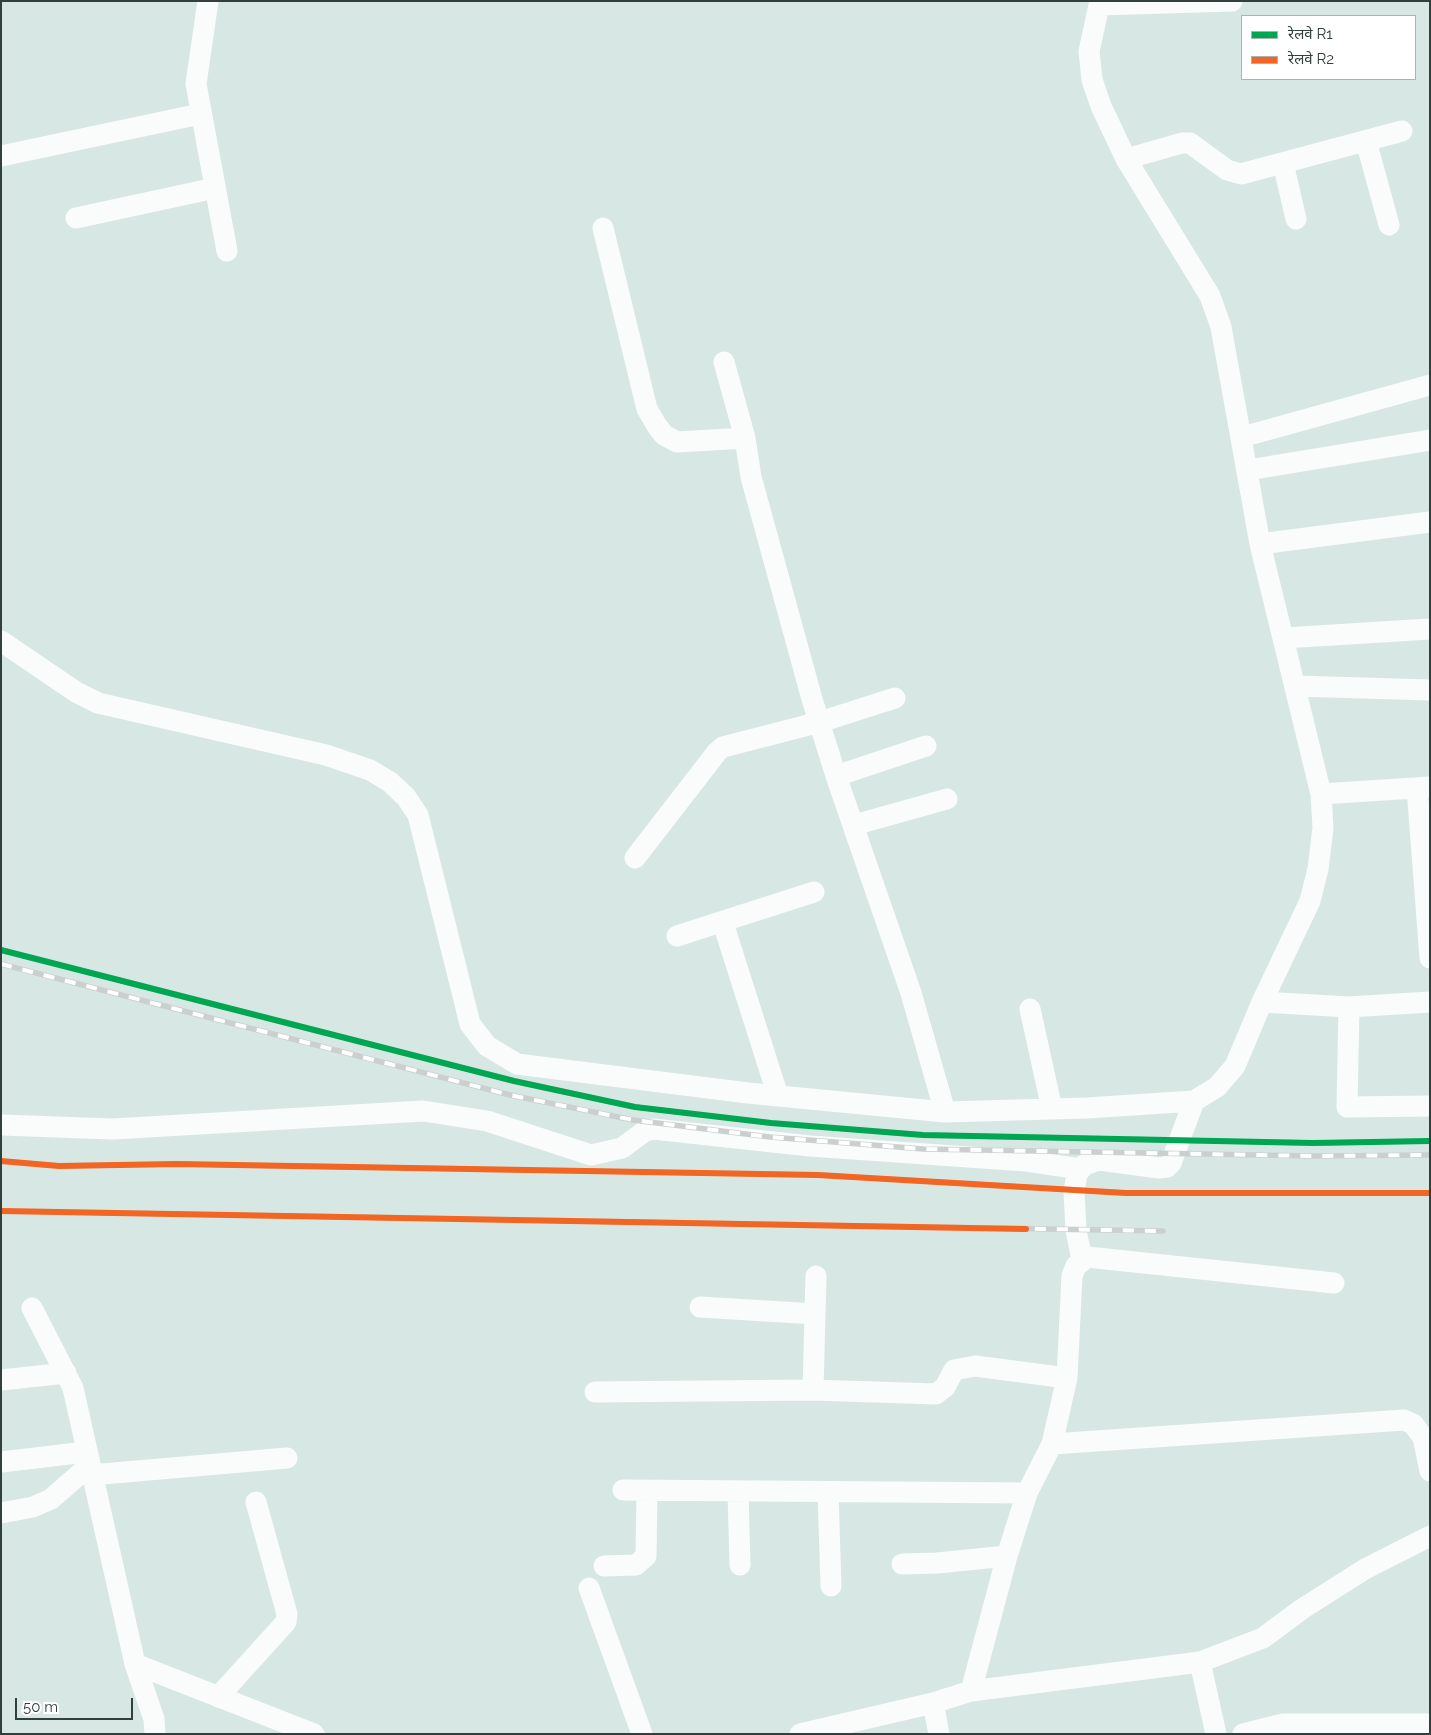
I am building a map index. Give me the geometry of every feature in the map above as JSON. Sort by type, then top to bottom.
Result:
[{"type":"street","points":[[208,1],[196,73],[200,114],[227,251]]},
{"type":"street","points":[[1,641],[76,692],[98,703],[326,755],[370,770],[390,782],[406,797],[418,815],[470,1024],[482,1041],[502,1057],[517,1064],[778,1096],[945,1112],[1052,1109],[1194,1101],[1218,1087],[1235,1066],[1262,1002],[1310,900],[1318,869],[1323,828],[1320,794],[1260,544],[1221,327],[1210,296],[1126,159],[1101,106],[1092,80],[1089,51],[1100,3],[1232,1]]},
{"type":"street","points":[[1,156],[200,114]]},
{"type":"street","points":[[1126,159],[1182,143],[1190,143],[1234,174],[1240,174],[1402,131]]},
{"type":"street","points":[[1366,141],[1389,225]]},
{"type":"street","points":[[1283,163],[1296,218]]},
{"type":"street","points":[[76,218],[215,188]]},
{"type":"street","points":[[603,228],[647,409],[656,426],[664,435],[677,442],[745,438]]},
{"type":"street","points":[[724,362],[745,438],[750,477],[820,722],[836,776],[911,993],[945,1112]]},
{"type":"street","points":[[1242,437],[1430,385]]},
{"type":"street","points":[[1248,470],[1430,440]]},
{"type":"street","points":[[1260,544],[1430,522]]},
{"type":"street","points":[[1284,638],[1430,630]]},
{"type":"street","points":[[1294,686],[1430,690]]},
{"type":"street","points":[[634,858],[717,752],[723,747],[820,722],[895,698]]},
{"type":"street","points":[[836,776],[926,746]]},
{"type":"street","points":[[1320,794],[1423,788],[1430,958]]},
{"type":"street","points":[[854,825],[947,799]]},
{"type":"street","points":[[677,936],[723,923],[814,892]]},
{"type":"street","points":[[723,923],[778,1096]]},
{"type":"street","points":[[1262,1002],[1349,1007],[1430,1002]]},
{"type":"street","points":[[1349,1007],[1347,1107],[1430,1106]]},
{"type":"street","points":[[1030,1009],[1052,1109]]},
{"type":"street","points":[[1082,1260],[1076,1230],[1074,1191],[1074,1180],[1080,1169],[1089,1162],[1099,1160],[1159,1168],[1167,1167],[1171,1163],[1194,1101]]},
{"type":"street","points":[[1,1125],[113,1129],[423,1112],[487,1121],[591,1154],[622,1148],[645,1131],[653,1129],[810,1146],[1026,1161],[1080,1169]]},
{"type":"street","points":[[971,1691],[1007,1556],[1027,1493],[1052,1444],[1066,1378],[1072,1276],[1076,1266],[1088,1257],[1334,1283]]},
{"type":"street","points":[[813,1390],[816,1276]]},
{"type":"street","points":[[32,1308],[73,1388],[135,1664],[154,1719],[155,1734]]},
{"type":"street","points":[[700,1308],[815,1314]]},
{"type":"street","points":[[595,1392],[813,1390],[936,1394],[945,1388],[954,1370],[975,1366],[1066,1378]]},
{"type":"street","points":[[1,1380],[66,1373]]},
{"type":"street","points":[[1052,1444],[1404,1420],[1421,1424],[1430,1471]]},
{"type":"street","points":[[1,1462],[89,1464],[287,1458]]},
{"type":"street","points":[[1,1513],[33,1507],[51,1499],[89,1464]]},
{"type":"street","points":[[623,1490],[828,1492],[940,1490],[1027,1493]]},
{"type":"street","points":[[604,1566],[636,1565],[646,1556],[647,1490]]},
{"type":"street","points":[[738,1492],[740,1565]]},
{"type":"street","points":[[828,1492],[832,1586]]},
{"type":"street","points":[[218,1697],[286,1622],[287,1614],[256,1502]]},
{"type":"street","points":[[800,1734],[847,1729],[971,1691],[1200,1662],[1264,1638],[1302,1609],[1365,1569],[1430,1536]]},
{"type":"street","points":[[902,1564],[937,1563],[1007,1556]]},
{"type":"street","points":[[589,1588],[642,1734]]},
{"type":"street","points":[[1200,1662],[1216,1734]]},
{"type":"street","points":[[135,1664],[314,1734]]},
{"type":"street","points":[[933,1703],[939,1734]]},
{"type":"street","points":[[1243,1734],[1283,1724],[1372,1729],[1430,1724]]},
{"type":"railway","points":[[1,950],[514,1081],[635,1107],[771,1123],[923,1135],[1313,1143],[1430,1141]]},
{"type":"railway","points":[[1,964],[510,1095],[633,1120],[770,1137],[923,1149],[1313,1156],[1430,1155]]},
{"type":"railway","points":[[1,1161],[59,1166],[177,1164],[818,1175],[1126,1193],[1430,1193]]},
{"type":"railway","points":[[1,1211],[1163,1231]]},
{"type":"rail line","name":"R1","points":[[1,950],[514,1081],[635,1107],[771,1123],[923,1135],[1313,1143],[1430,1141]]},
{"type":"rail line","name":"R2","points":[[1,1161],[59,1166],[177,1164],[818,1175],[1126,1193],[1430,1193]]},
{"type":"rail line","name":"R2","points":[[1,1211],[1026,1229]]}]
